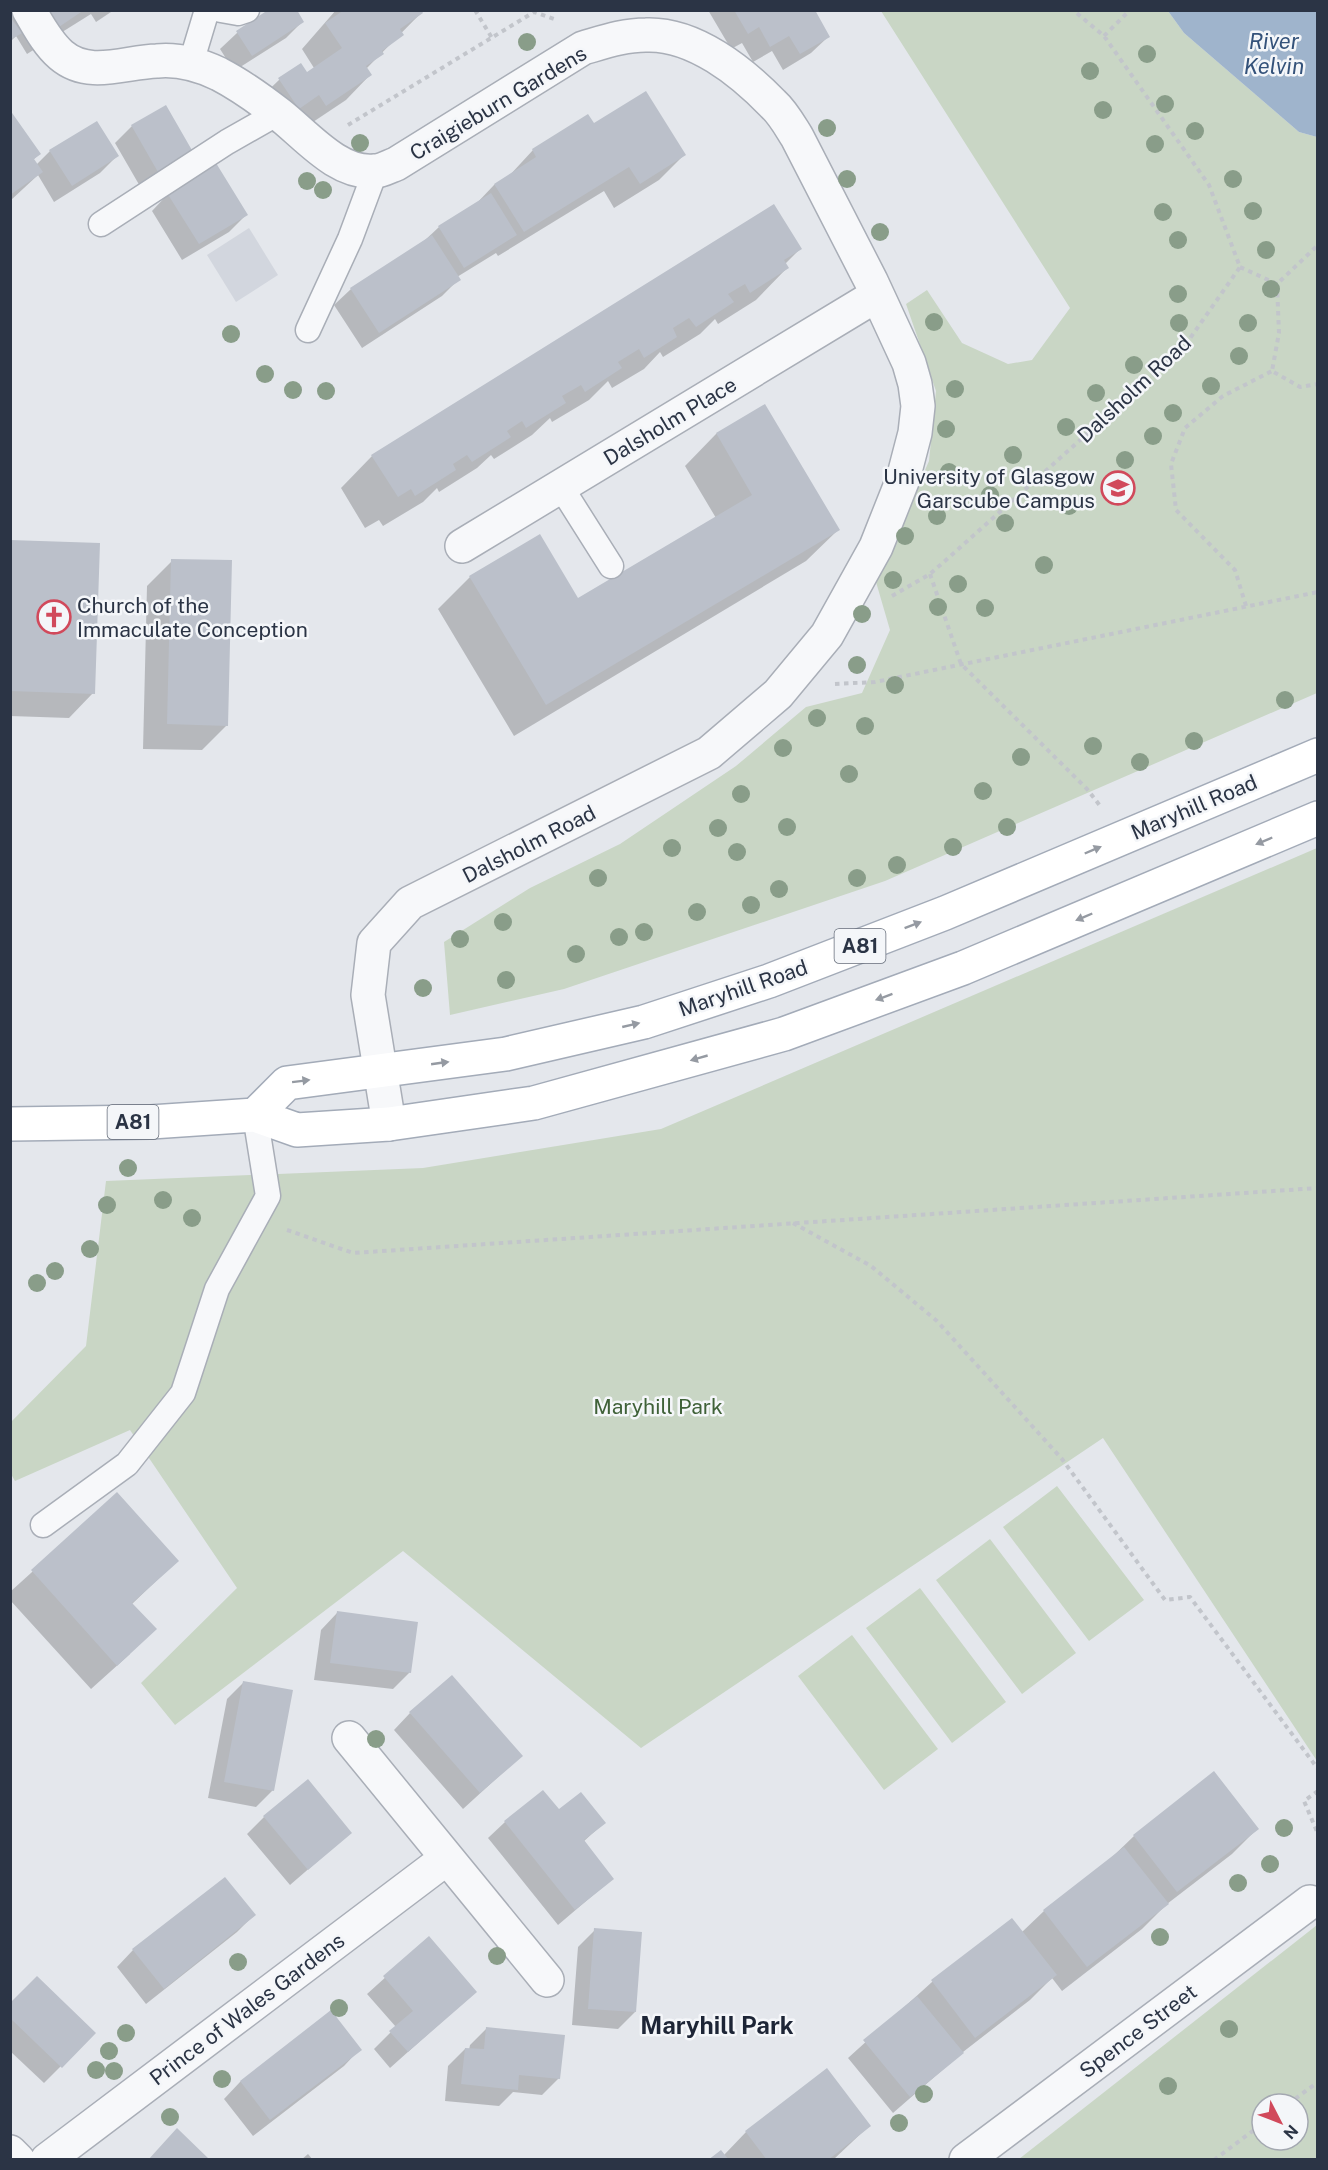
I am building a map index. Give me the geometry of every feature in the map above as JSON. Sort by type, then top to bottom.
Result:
[{"type":"main road","name":"Maryhill Road","points":[[255,1115],[287,1083],[506,1054],[644,1022],[813,964],[945,913],[1317,755]]},
{"type":"main road","name":"A81","points":[[10,1124],[151,1122],[255,1115],[297,1130],[389,1124],[534,1102],[784,1034],[963,968],[1317,818]]},
{"type":"street","points":[[29,10],[51,45],[62,56],[81,66],[103,69],[158,60],[191,63],[218,74],[278,113],[332,158],[354,169],[375,171]]},
{"type":"street","name":"Craigieburn Gardens","points":[[375,171],[396,164],[583,48],[615,38],[649,34],[680,40],[713,55],[744,77],[775,105],[797,137],[909,363],[918,406],[915,433],[903,479],[876,548]]},
{"type":"street","name":"Dalsholm Place","points":[[462,546],[877,295]]},
{"type":"street","name":"Dalsholm Road","points":[[389,1124],[368,995],[374,943],[410,903],[709,753],[778,694],[827,634],[876,548]]},
{"type":"street","points":[[349,1738],[547,1980]]},
{"type":"street","name":"Prince of Wales Gardens","points":[[47,2160],[447,1858]]},
{"type":"street","name":"Spence Street","points":[[966,2160],[1310,1902]]},
{"type":"street","points":[[10,2152],[18,2160]]},
{"type":"lane","points":[[191,63],[207,10]]},
{"type":"lane","points":[[220,10],[238,13],[247,10]]},
{"type":"lane","points":[[100,224],[227,142],[278,113]]},
{"type":"lane","points":[[308,330],[350,239],[375,171]]},
{"type":"lane","points":[[561,487],[611,566]]},
{"type":"lane","points":[[43,1525],[127,1464],[183,1393],[217,1288],[268,1196],[255,1115]]},
{"type":"path","points":[[475,10],[492,38]]},
{"type":"path","points":[[1073,10],[1104,36],[1209,185],[1240,267],[1277,284]]},
{"type":"path","points":[[1104,36],[1130,10]]},
{"type":"path","points":[[1272,371],[1279,333],[1277,284],[1317,245]]},
{"type":"path","name":"Dalsholm Road","points":[[888,598],[930,574],[1184,347],[1240,267]]},
{"type":"path","points":[[1272,371],[1300,387],[1317,384]]},
{"type":"path","points":[[1246,606],[1235,570],[1176,510],[1171,464],[1185,428],[1222,396],[1272,371]]},
{"type":"path","points":[[930,574],[961,664],[1087,789],[1099,803],[1116,840]]},
{"type":"path","points":[[778,694],[814,685],[875,682],[1317,592]]},
{"type":"path","points":[[268,1196],[276,1226],[353,1252],[1317,1188]]},
{"type":"path","points":[[792,1223],[871,1266],[937,1321],[1062,1459],[1165,1600],[1190,1597],[1317,1769]]},
{"type":"path","points":[[1317,1791],[1305,1801],[1317,1834]]},
{"type":"path","points":[[1304,2092],[1317,2082]]},
{"type":"path","points":[[1214,2160],[1250,2133]]},
{"type":"shaded area","points":[[249,228],[278,275],[236,302],[207,255]]},
{"type":"green space","name":"University of Glasgow Garscube Campus","points":[[881,11],[1168,11],[1184,33],[1299,132],[1317,137],[1317,693],[885,881],[564,989],[450,1015],[444,942],[530,888],[620,844],[736,766],[806,707],[862,693],[890,630],[876,582],[929,461],[936,391],[906,304],[927,290],[962,343],[1008,364],[1032,360],[1070,308]]},
{"type":"green space","name":"Maryhill Park","points":[[1317,848],[1317,1761],[1103,1438],[641,1748],[403,1551],[175,1725],[141,1683],[237,1588],[130,1430],[15,1481],[11,1474],[10,1423],[86,1346],[106,1181],[423,1168],[661,1129]]},
{"type":"green space","points":[[1057,1486],[1144,1600],[1089,1641],[1003,1527]]},
{"type":"green space","points":[[990,1539],[1076,1653],[1022,1694],[936,1580]]},
{"type":"green space","points":[[920,1588],[1006,1702],[952,1743],[866,1628]]},
{"type":"green space","points":[[852,1635],[938,1749],[884,1790],[798,1676]]},
{"type":"green space","points":[[1317,1925],[1317,2159],[1019,2159]]},
{"type":"water","name":"River Kelvin","points":[[1168,11],[1317,11],[1317,137],[1299,132],[1184,33]]},
{"type":"building","points":[[40,10],[84,10],[53,31]]},
{"type":"building","points":[[268,10],[297,10],[304,22],[252,56],[236,31]]},
{"type":"building","points":[[344,10],[421,10],[423,13],[400,29],[404,35],[382,51],[384,54],[366,66],[372,75],[326,106],[319,95],[299,109],[278,78],[301,63],[307,72],[342,48],[325,23]]},
{"type":"building","points":[[734,10],[815,10],[830,37],[800,54],[789,36],[770,47],[759,27],[748,34]]},
{"type":"building","points":[[10,17],[22,33],[10,40]]},
{"type":"building","points":[[646,91],[686,155],[640,184],[629,167],[524,232],[494,184],[536,157],[532,149],[588,114],[594,123]]},
{"type":"building","points":[[166,105],[193,152],[158,172],[131,125]]},
{"type":"building","points":[[10,110],[41,154],[34,159],[43,172],[10,195]]},
{"type":"building","points":[[97,121],[119,156],[72,186],[49,150]]},
{"type":"building","points":[[216,163],[248,215],[199,244],[167,193]]},
{"type":"building","points":[[491,193],[517,235],[464,268],[438,226]]},
{"type":"building","points":[[774,204],[802,249],[784,260],[789,268],[750,293],[745,284],[728,294],[734,302],[696,327],[689,318],[673,328],[677,337],[644,358],[639,349],[618,362],[622,368],[585,392],[581,385],[562,396],[566,403],[526,428],[522,421],[507,431],[511,437],[472,462],[467,455],[453,464],[456,470],[415,496],[411,489],[398,497],[371,455]]},
{"type":"building","points":[[432,235],[461,280],[379,333],[350,288]]},
{"type":"building","points":[[765,404],[840,530],[546,705],[469,576],[540,534],[578,598],[752,495],[716,433]]},
{"type":"building","name":"Church of the Immaculate Conception","points":[[10,540],[100,543],[95,694],[10,691]]},
{"type":"building","points":[[171,559],[232,560],[228,726],[167,724]]},
{"type":"building","points":[[117,1492],[179,1561],[132,1603],[157,1629],[117,1666],[31,1570]]},
{"type":"building","points":[[337,1611],[418,1622],[411,1673],[330,1663]]},
{"type":"building","points":[[452,1675],[523,1756],[480,1793],[409,1712]]},
{"type":"building","points":[[243,1681],[293,1690],[274,1791],[224,1782]]},
{"type":"building","points":[[1214,1771],[1259,1829],[1177,1892],[1133,1835]]},
{"type":"building","points":[[308,1779],[352,1833],[308,1870],[263,1816]]},
{"type":"building","points":[[543,1790],[559,1809],[581,1792],[606,1823],[584,1840],[614,1879],[575,1910],[504,1821]]},
{"type":"building","points":[[1124,1847],[1169,1904],[1087,1967],[1043,1910]]},
{"type":"building","points":[[225,1877],[256,1915],[164,1989],[132,1949]]},
{"type":"building","points":[[1012,1918],[1057,1975],[975,2038],[931,1980]]},
{"type":"building","points":[[594,1928],[642,1932],[636,2012],[588,2009]]},
{"type":"building","points":[[429,1936],[477,1992],[408,2052],[389,2031],[413,2011],[383,1976]]},
{"type":"building","points":[[37,1976],[96,2033],[62,2068],[10,2018],[10,2003]]},
{"type":"building","points":[[917,1996],[964,2053],[910,2097],[863,2040]]},
{"type":"building","points":[[331,2010],[362,2050],[270,2120],[240,2081]]},
{"type":"building","points":[[486,2027],[565,2035],[560,2079],[519,2075],[518,2090],[461,2084],[465,2048],[484,2049]]},
{"type":"building","points":[[827,2068],[871,2126],[828,2160],[767,2160],[745,2131]]},
{"type":"building","points":[[177,2128],[210,2160],[148,2160]]},
{"type":"building","points":[[721,2150],[729,2160],[708,2160]]},
{"type":"place","name":"University of Glasgow Garscube Campus","points":[[1118,488]]},
{"type":"place","name":"Church of the Immaculate Conception","points":[[54,617]]},
{"type":"district","name":"Maryhill Park","points":[[717,2025]]}]
